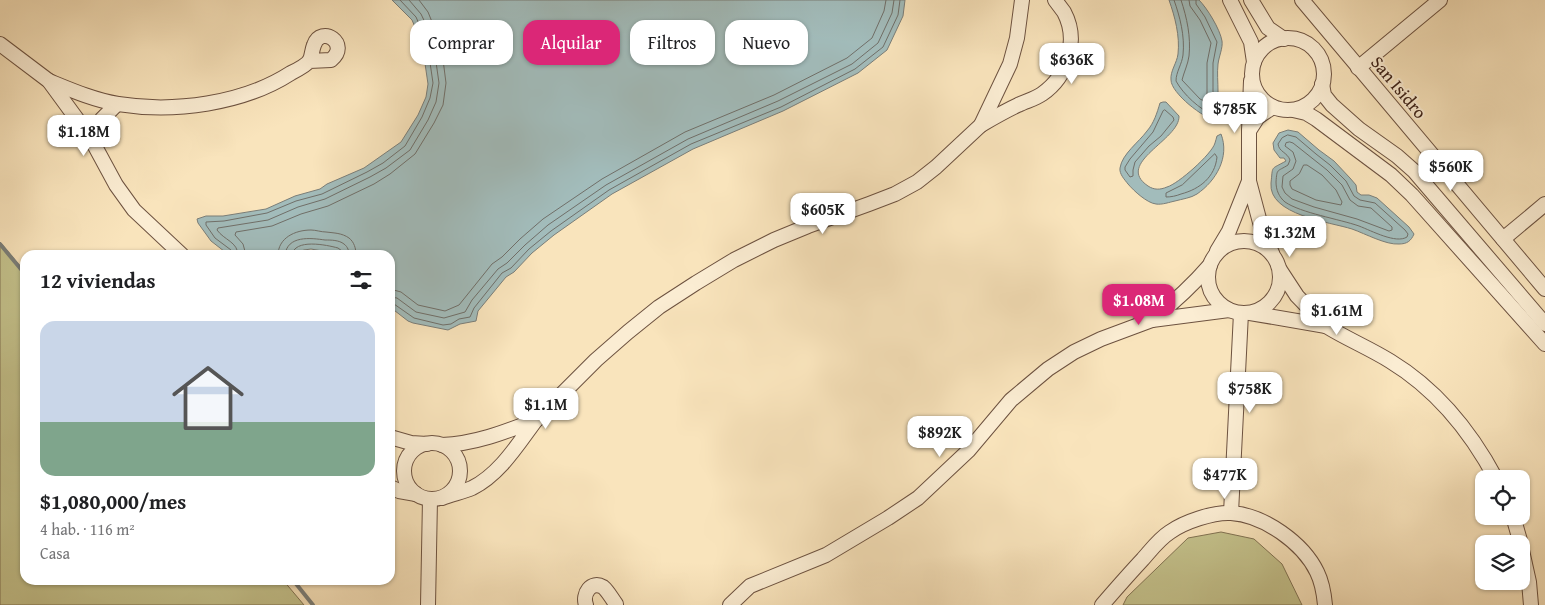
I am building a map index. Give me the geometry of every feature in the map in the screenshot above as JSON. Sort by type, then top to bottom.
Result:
[{"type":"street","points":[[981,125],[1010,64],[1017,38],[1022,0]]},
{"type":"street","points":[[395,489],[436,498],[472,488],[488,478],[504,462],[536,420],[589,366],[628,332],[696,283],[734,260],[774,240],[895,194],[917,182],[981,125],[1042,94],[1053,85],[1062,73],[1068,59],[1071,41],[1064,13],[1054,0]]},
{"type":"street","points":[[1230,0],[1251,42],[1254,87],[1262,99],[1273,107],[1306,113],[1391,175],[1412,195],[1545,343]]},
{"type":"street","points":[[1251,0],[1268,28],[1284,39]]},
{"type":"street","name":"San Isidro","points":[[1302,0],[1545,289]]},
{"type":"street","points":[[1358,68],[1440,0]]},
{"type":"street","points":[[730,605],[750,586],[826,555],[918,498],[968,451],[1011,400],[1048,369],[1074,352],[1101,339],[1152,320],[1197,313],[1240,312],[1261,308],[1271,300],[1275,295],[1279,282],[1276,263],[1262,230],[1248,181],[1250,92],[1253,67],[1257,56],[1271,42],[1290,38],[1302,41],[1313,49],[1324,72],[1322,84],[1316,96],[1306,105],[1293,110]]},
{"type":"street","points":[[0,44],[48,81],[90,137],[112,177],[134,210],[177,250]]},
{"type":"street","points":[[48,81],[85,95],[117,104],[168,107],[207,104],[260,89],[286,76],[309,61]]},
{"type":"street","points":[[1322,84],[1324,95],[1332,105],[1359,129],[1397,156],[1414,171],[1545,324]]},
{"type":"street","points":[[90,137],[117,104]]},
{"type":"street","points":[[1249,132],[1258,117],[1273,107]]},
{"type":"street","points":[[1248,181],[1228,231],[1213,259],[1208,278],[1211,291],[1218,302],[1240,312],[1326,326]]},
{"type":"street","points":[[1503,239],[1545,204]]},
{"type":"street","points":[[1152,320],[1196,281],[1226,245],[1239,241],[1258,244],[1269,251],[1297,296],[1326,326],[1390,361],[1412,376],[1434,395],[1470,436],[1492,470]]},
{"type":"street","points":[[1231,513],[1240,312]]},
{"type":"street","points":[[395,438],[411,443],[455,444],[502,433],[536,420]]},
{"type":"street","points":[[416,494],[406,482],[404,472],[406,462],[414,450],[435,444],[450,450],[457,459],[460,474],[454,488],[436,498]]},
{"type":"street","points":[[428,605],[436,498]]},
{"type":"street","points":[[1102,605],[1154,546],[1168,533],[1200,518],[1231,513],[1255,519],[1275,528],[1299,548],[1316,571],[1325,605]]},
{"type":"street","points":[[586,605],[585,592],[592,586],[597,586],[602,587],[617,605]]},
{"type":"street","points":[[1530,590],[1531,605]]},
{"type":"shaded area","points":[[0,242],[20,266],[20,585],[287,585],[304,605],[0,605]]},
{"type":"shaded area","points":[[1221,532],[1254,539],[1282,564],[1302,605],[1123,605],[1127,597],[1188,538]]},
{"type":"water","points":[[392,0],[905,0],[903,16],[887,50],[858,73],[783,111],[693,149],[612,194],[554,235],[532,253],[514,272],[506,277],[478,311],[476,321],[460,324],[448,330],[413,323],[395,311],[395,250],[223,250],[211,241],[198,223],[197,219],[206,216],[223,216],[266,209],[295,196],[320,189],[364,168],[401,142],[418,115],[426,97],[428,84],[425,65],[513,65],[513,20],[412,20]]},
{"type":"water","points":[[1169,0],[1199,0],[1209,13],[1221,36],[1222,44],[1218,61],[1218,95],[1221,113],[1216,120],[1211,119],[1189,105],[1172,85],[1171,77],[1177,57],[1178,33]]},
{"type":"water","points":[[1166,102],[1179,116],[1177,125],[1143,160],[1139,169],[1140,177],[1148,186],[1162,189],[1172,185],[1208,154],[1213,148],[1217,136],[1221,134],[1224,151],[1220,168],[1204,189],[1192,196],[1158,204],[1152,203],[1134,190],[1122,177],[1120,168],[1127,153],[1149,128],[1160,103]]},
{"type":"water","points":[[1288,130],[1298,132],[1334,161],[1356,185],[1357,192],[1361,195],[1377,198],[1409,227],[1414,234],[1410,240],[1402,244],[1388,243],[1352,229],[1302,215],[1279,203],[1273,194],[1272,173],[1275,167],[1286,161],[1284,158],[1280,158],[1274,150],[1273,143],[1279,133]]},
{"type":"waterway","points":[[0,244],[20,268]]},
{"type":"waterway","points":[[297,585],[313,605]]}]
